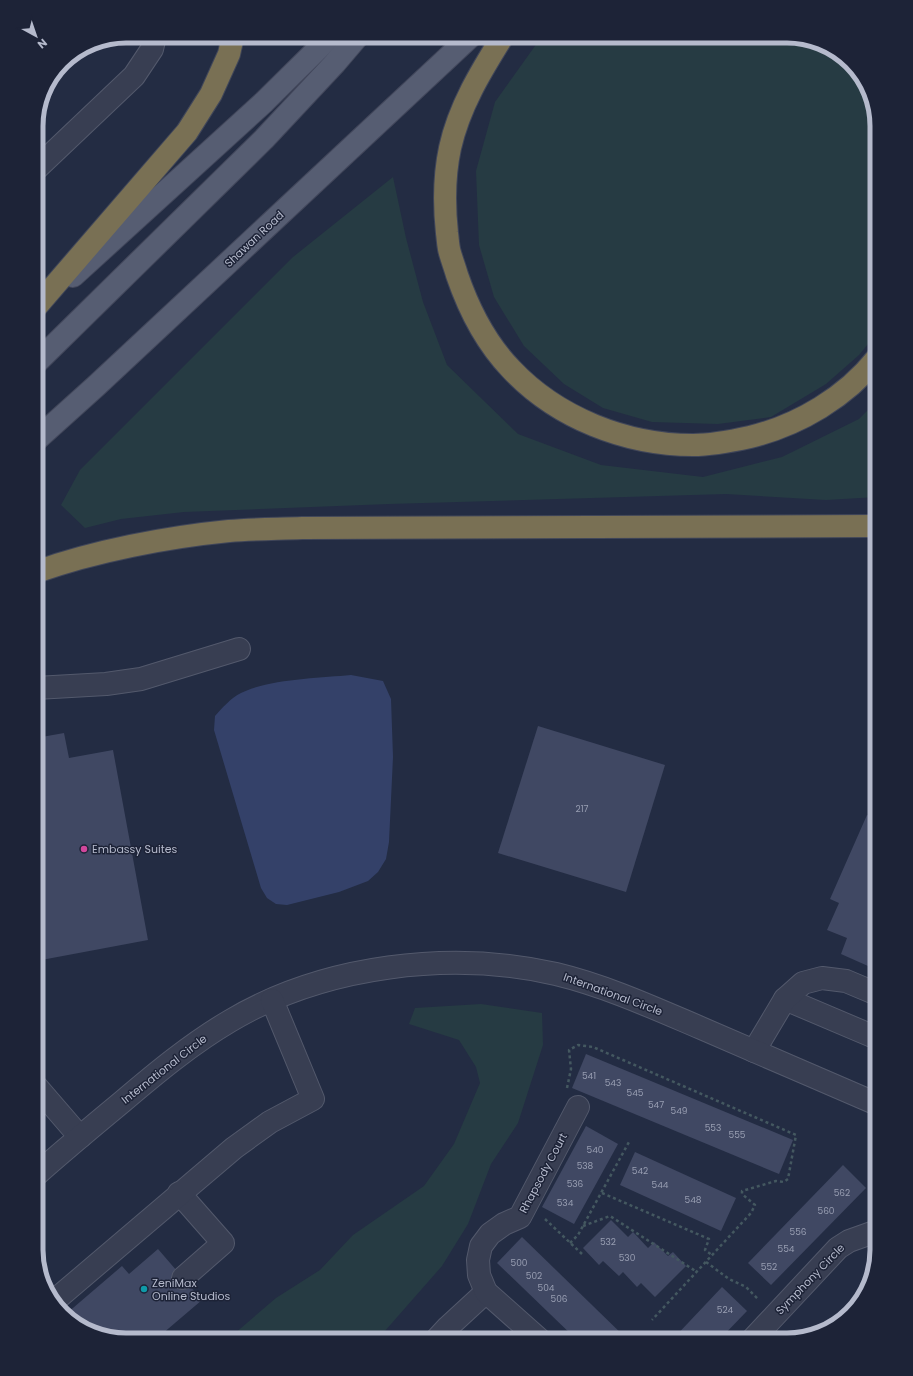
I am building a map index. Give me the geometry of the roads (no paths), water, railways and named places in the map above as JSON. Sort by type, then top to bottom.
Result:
[{"type":"highway","points":[[43,300],[187,132],[210,94],[229,54],[231,43]]},
{"type":"highway","points":[[499,43],[480,73],[460,116],[450,148],[445,184],[449,252],[461,288],[474,317],[490,344],[511,370],[538,394],[567,413],[599,427],[628,437],[661,444],[694,445],[725,443],[763,434],[796,422],[814,412],[849,387],[870,367]]},
{"type":"highway","points":[[43,570],[108,551],[170,539],[229,531],[310,528],[870,526]]},
{"type":"main road","points":[[43,302],[264,102],[324,43]]},
{"type":"main road","points":[[43,356],[264,139],[352,43]]},
{"type":"main road","name":"Shawan Road","points":[[43,434],[464,43]]},
{"type":"street","points":[[43,162],[134,76],[152,49],[154,43]]},
{"type":"street","points":[[43,688],[106,684],[141,679],[239,649]]},
{"type":"street","name":"International Circle","points":[[43,1169],[167,1064],[208,1034],[233,1019],[272,1000],[316,983],[352,974],[427,964],[470,963],[517,967],[558,975],[600,987],[647,1005],[870,1101]]},
{"type":"street","points":[[754,1051],[785,999],[803,984],[822,978],[846,981],[870,991]]},
{"type":"street","points":[[785,999],[870,1035]]},
{"type":"street","points":[[58,1298],[179,1193],[234,1148],[270,1122],[314,1099],[272,1000]]},
{"type":"street","points":[[43,1094],[80,1137]]},
{"type":"street","name":"Rhapsody Court","points":[[486,1292],[479,1275],[478,1260],[481,1246],[490,1234],[504,1224],[520,1217],[572,1099]]},
{"type":"street","points":[[179,1193],[223,1243],[183,1278]]},
{"type":"street","name":"Symphony Circle","points":[[759,1333],[838,1248],[849,1241],[870,1234]]},
{"type":"street","points":[[442,1333],[486,1292],[532,1333]]},
{"type":"water","points":[[351,675],[383,681],[391,699],[393,757],[389,842],[386,859],[378,872],[368,881],[339,892],[287,905],[276,904],[267,898],[261,888],[214,730],[215,716],[234,698],[252,688],[295,680]]},
{"type":"place","name":"Embassy Suites","points":[[84,849]]},
{"type":"place","name":"ZeniMax Online Studios","points":[[144,1289]]}]
